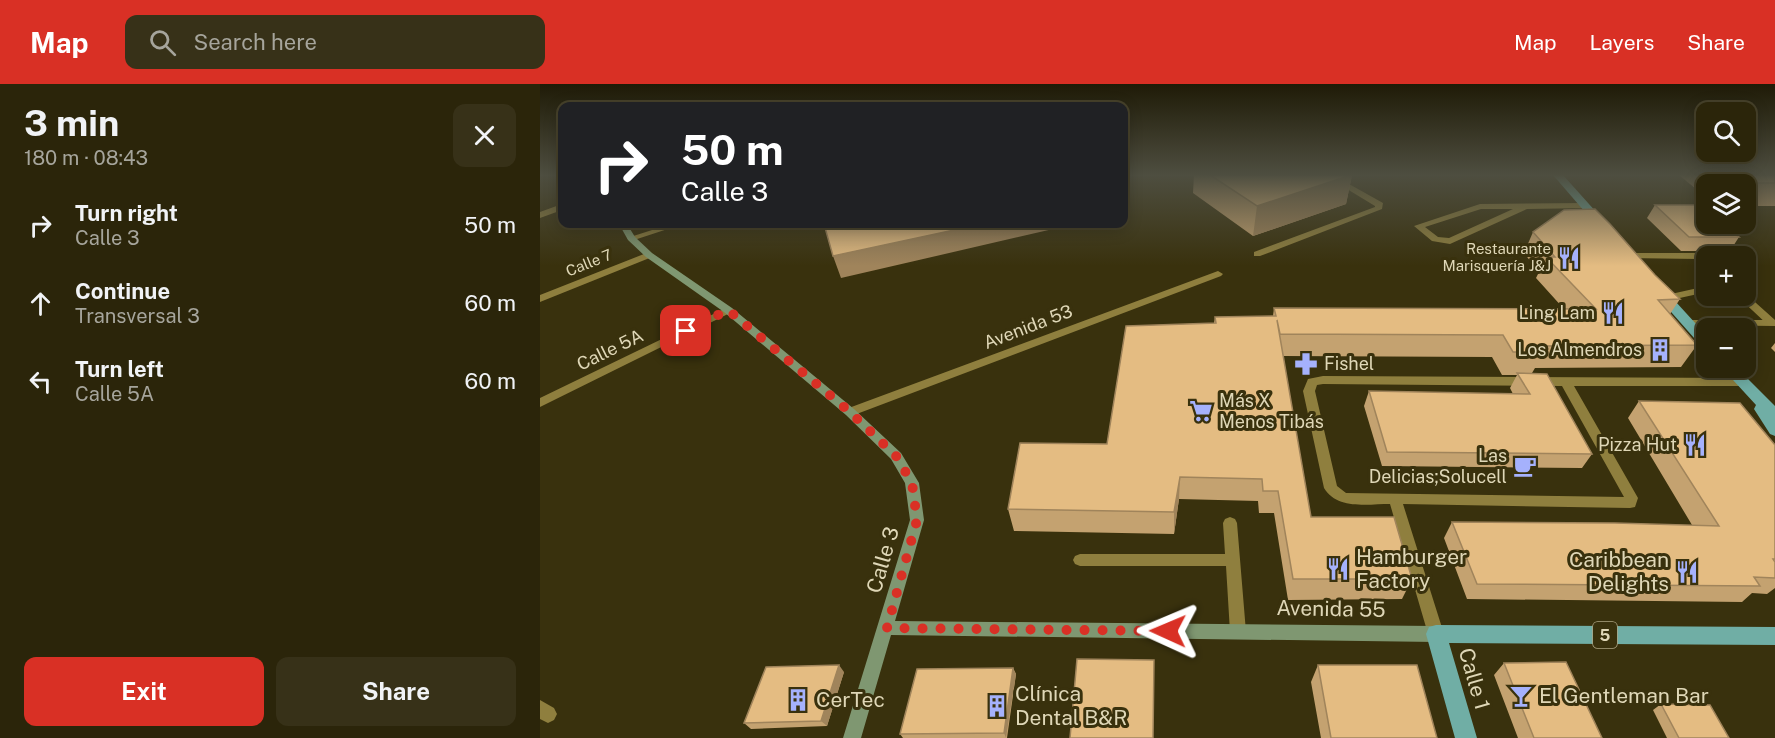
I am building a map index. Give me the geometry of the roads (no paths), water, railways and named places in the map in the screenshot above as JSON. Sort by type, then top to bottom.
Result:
[{"type":"main road","points":[[1585,206],[1607,231]]},
{"type":"main road","points":[[1651,281],[1696,332]]},
{"type":"main road","points":[[1738,378],[1775,415]]},
{"type":"main road","points":[[1742,382],[1775,430]]},
{"type":"main road","name":"Avenida 55","points":[[1436,634],[1775,636]]},
{"type":"main road","name":"Calle 1","points":[[1436,634],[1466,738]]},
{"type":"street","points":[[1257,254],[1379,206]]},
{"type":"street","points":[[1524,207],[1450,241],[1435,239],[1418,226],[1470,208],[1524,207],[1585,206]]},
{"type":"street","points":[[540,215],[558,208]]},
{"type":"street","name":"Calle 3","points":[[625,228],[631,238],[649,255],[728,310],[850,412],[896,456],[912,483],[917,520],[887,628],[852,738]]},
{"type":"street","points":[[631,238],[665,228]]},
{"type":"street","name":"Calle 7","points":[[540,298],[649,255]]},
{"type":"street","points":[[1629,256],[1696,256]]},
{"type":"street","name":"Avenida 53","points":[[850,412],[1218,274]]},
{"type":"street","points":[[1666,298],[1696,291]]},
{"type":"street","points":[[1753,306],[1773,323]]},
{"type":"street","name":"Calle 5A","points":[[540,403],[728,310]]},
{"type":"street","points":[[1688,323],[1773,323]]},
{"type":"street","points":[[1566,382],[1631,498],[1630,503],[1345,498],[1336,494],[1331,488],[1309,391],[1312,382],[1323,380],[1742,382]]},
{"type":"street","points":[[1395,499],[1436,634]]},
{"type":"street","points":[[1230,523],[1238,632]]},
{"type":"street","points":[[1080,560],[1233,560]]},
{"type":"street","name":"Avenida 55","points":[[887,628],[1436,634]]},
{"type":"place","name":"Restaurante Marisquería J&J","points":[[1569,258]]},
{"type":"place","name":"Ling Lam","points":[[1613,313]]},
{"type":"place","name":"Los Almendros","points":[[1660,350]]},
{"type":"place","name":"Fishel","points":[[1306,364]]},
{"type":"place","name":"Más X Menos Tibás","points":[[1201,411]]},
{"type":"place","name":"Pizza Hut","points":[[1695,445]]},
{"type":"place","name":"Las Delicias;Solucell","points":[[1525,466]]},
{"type":"place","name":"Hamburger Factory","points":[[1338,569]]},
{"type":"place","name":"Caribbean Delights","points":[[1687,572]]},
{"type":"place","name":"El Gentleman Bar","points":[[1521,696]]},
{"type":"place","name":"CerTec","points":[[798,700]]},
{"type":"place","name":"Clínica Dental B&R","points":[[997,706]]}]
